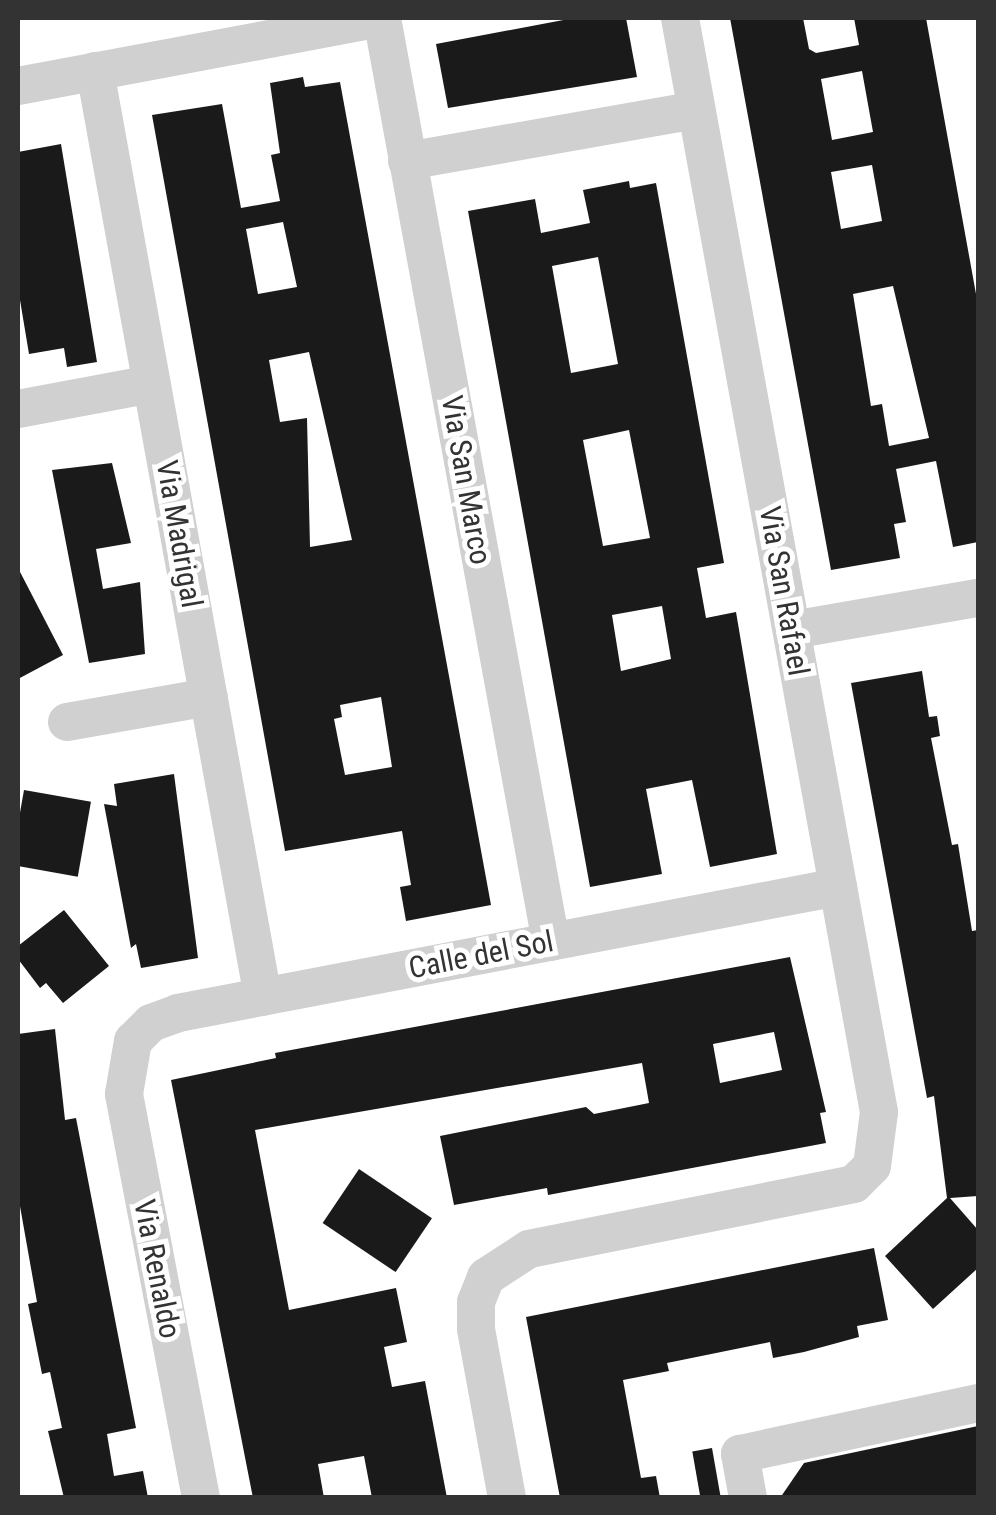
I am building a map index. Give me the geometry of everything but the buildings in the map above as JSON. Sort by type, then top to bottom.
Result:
[{"type":"street","points":[[18,86],[382,18]]},
{"type":"street","name":"Via San Marco","points":[[382,18],[551,942]]},
{"type":"street","name":"Via San Rafael","points":[[508,1498],[476,1329],[476,1302],[486,1278],[529,1248],[854,1184],[872,1166],[879,1112],[680,18]]},
{"type":"street","name":"Via Madrigal","points":[[95,72],[263,996]]},
{"type":"street","points":[[408,161],[696,110]]},
{"type":"street","points":[[18,409],[152,384]]},
{"type":"street","points":[[792,630],[978,598]]},
{"type":"street","points":[[68,722],[208,696]]},
{"type":"street","name":"Calle del Sol","points":[[133,1041],[151,1024],[178,1013],[838,888]]},
{"type":"street","name":"Via Renaldo","points":[[133,1041],[124,1094],[201,1498]]},
{"type":"street","points":[[748,1498],[740,1454],[978,1403]]}]
